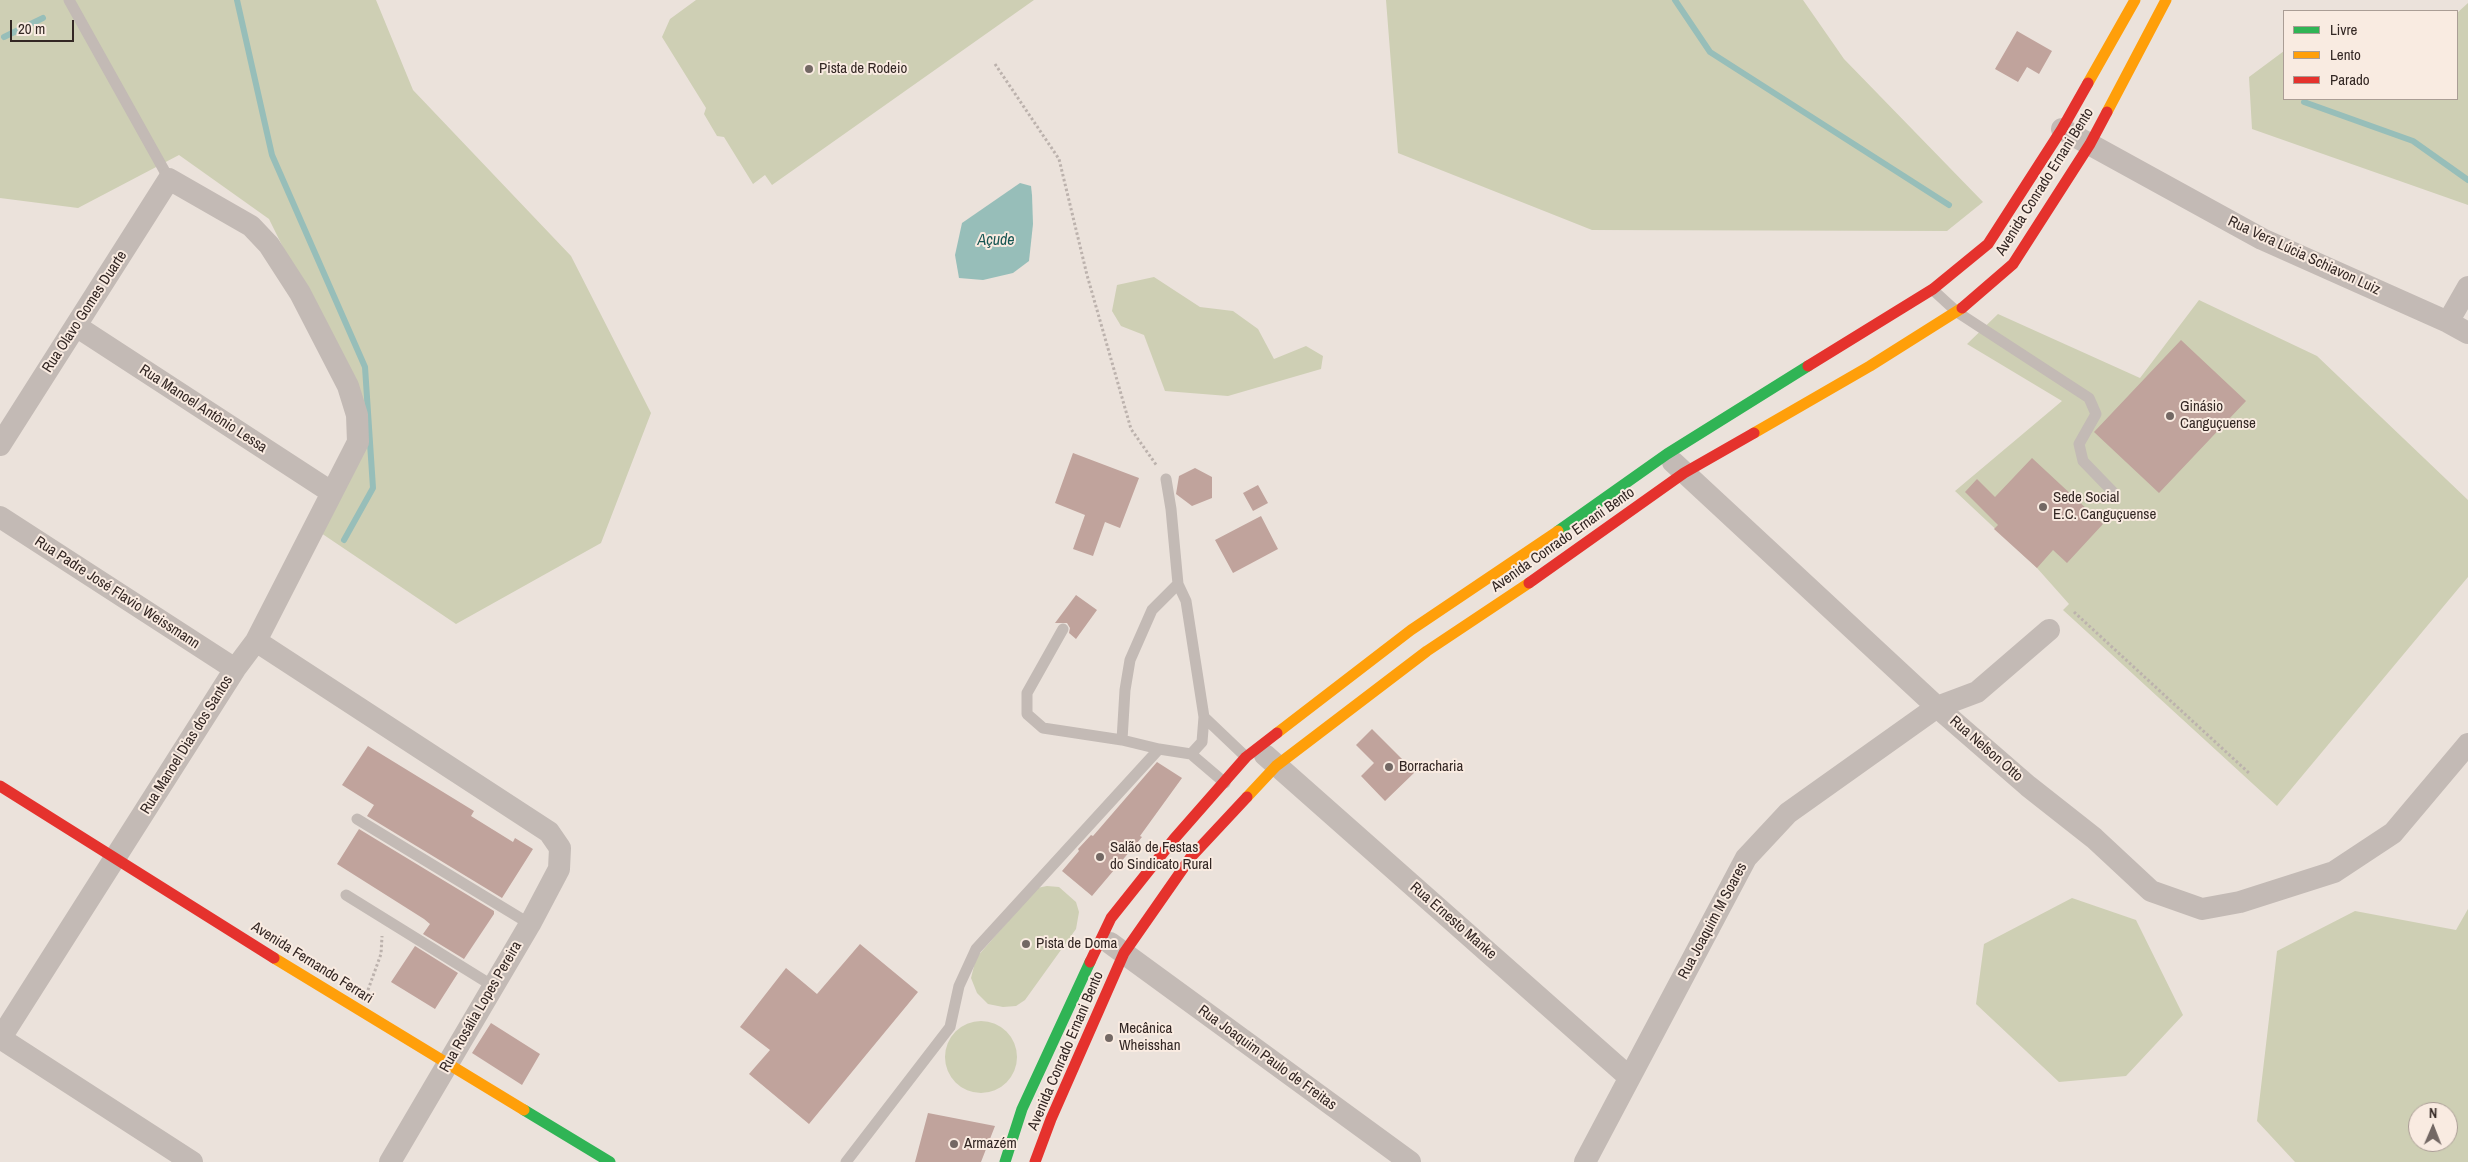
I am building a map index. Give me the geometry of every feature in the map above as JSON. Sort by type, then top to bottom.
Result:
[{"type":"street","name":"Avenida Conrado Ernani Bento","points":[[1005,1162],[1022,1109],[1110,918],[1174,838],[1234,792],[1276,766],[1419,640],[1522,556],[1667,454],[1932,289],[1988,244],[2062,129],[2135,0]]},
{"type":"street","name":"Avenida Conrado Ernani Bento","points":[[1035,1162],[1124,953],[1234,792],[1252,752],[1419,640],[1539,577],[1684,473],[1870,366],[1958,312],[2013,264],[2090,144],[2166,0]]},
{"type":"street","name":"Rua Vera Lúcia Schiavon Luiz","points":[[2062,129],[2262,239],[2448,322],[2468,333]]},
{"type":"street","name":"Rua Olavo Gomes Duarte","points":[[0,445],[169,179]]},
{"type":"street","name":"Rua Manoel Dias dos Santos","points":[[0,1038],[235,669],[256,641],[358,442],[357,416],[348,386],[300,293],[269,245],[251,226],[169,179]]},
{"type":"street","points":[[2448,322],[2468,288]]},
{"type":"street","name":"Rua Manoel Antônio Lessa","points":[[76,326],[331,492]]},
{"type":"street","name":"Rua Nelson Otto","points":[[1667,454],[1684,473],[1937,707],[2028,786],[2094,838],[2151,891],[2202,909],[2240,902],[2334,872],[2393,833],[2468,744]]},
{"type":"street","name":"Rua Padre José Flavio Weissmann","points":[[0,517],[235,669]]},
{"type":"street","name":"Rua Joaquim M Soares","points":[[1585,1162],[1746,858],[1788,813],[1937,707],[1977,692],[2049,630]]},
{"type":"street","name":"Rua Rosália Lopes Pereira","points":[[256,641],[549,832],[560,848],[559,869],[530,924],[390,1162]]},
{"type":"street","name":"Rua Ernesto Manke","points":[[1252,752],[1276,766],[1629,1077]]},
{"type":"street","name":"Avenida Fernando Ferrari","points":[[0,786],[356,1009],[610,1162]]},
{"type":"street","name":"Rua Joaquim Paulo de Freitas","points":[[1101,936],[1410,1162]]},
{"type":"street","points":[[0,1038],[192,1162]]},
{"type":"street","points":[[1022,1109],[1052,1119]]},
{"type":"lane","points":[[69,0],[169,179]]},
{"type":"lane","points":[[1932,289],[1958,312],[2089,398],[2096,414],[2079,444],[2083,461],[2113,492]]},
{"type":"lane","points":[[1166,479],[1171,509],[1178,584],[1186,601],[1204,717],[1202,742],[1191,754]]},
{"type":"lane","points":[[1122,740],[1125,690],[1130,660],[1152,610],[1178,584]]},
{"type":"lane","points":[[1063,629],[1027,693],[1027,714],[1043,728],[1122,740],[1191,754],[1234,792]]},
{"type":"lane","points":[[1204,717],[1252,752]]},
{"type":"lane","points":[[846,1162],[950,1027],[959,986],[976,949],[1159,749]]},
{"type":"lane","points":[[357,819],[530,924]]},
{"type":"lane","points":[[346,895],[493,986]]},
{"type":"path","points":[[995,64],[1059,159],[1087,275],[1131,429],[1166,479]]},
{"type":"path","points":[[2074,612],[2249,773]]},
{"type":"path","points":[[356,1009],[370,988],[381,954],[380,916]]},
{"type":"green space","points":[[0,0],[376,0],[413,90],[571,256],[651,413],[601,543],[456,624],[321,533],[369,421],[269,219],[179,155],[78,208],[0,198]]},
{"type":"green space","name":"Pista de Rodeio","points":[[696,0],[1034,0],[772,185],[765,175],[753,184],[724,137],[717,136],[704,114],[706,108],[662,37],[670,19]]},
{"type":"green space","points":[[1386,0],[1803,0],[1844,59],[1983,202],[1947,231],[1592,230],[1398,153]]},
{"type":"green space","points":[[2468,3],[2468,205],[2252,129],[2249,77],[2283,52],[2283,100],[2458,100],[2458,12]]},
{"type":"green space","points":[[1154,277],[1200,307],[1233,311],[1258,329],[1274,359],[1306,346],[1323,356],[1321,369],[1228,396],[1165,391],[1144,335],[1121,326],[1112,311],[1117,285]]},
{"type":"green space","points":[[2199,300],[2317,356],[2468,500],[2468,577],[2277,806],[2063,610],[2069,604],[2037,568],[1955,491],[2062,401],[1967,344],[1998,314],[2140,378]]},
{"type":"green space","name":"Pista de Doma","points":[[1047,886],[1059,887],[1076,902],[1079,912],[1076,929],[1025,1000],[1016,1006],[1003,1007],[988,1004],[977,993],[971,978],[976,958],[1037,888]]},
{"type":"green space","points":[[2072,898],[2136,920],[2183,1015],[2126,1076],[2059,1082],[1976,1004],[1984,944]]},
{"type":"green space","points":[[2468,909],[2468,1162],[2295,1162],[2257,1121],[2277,951],[2355,911],[2456,930]]},
{"type":"green space","points":[[981,1021],[1001,1027],[1011,1037],[1017,1057],[1011,1077],[1001,1087],[981,1093],[961,1087],[951,1077],[945,1057],[951,1037],[961,1027]]},
{"type":"water","name":"Açude","points":[[1020,183],[1031,186],[1033,224],[1029,261],[1013,273],[983,280],[959,278],[955,255],[962,223]]},
{"type":"building","points":[[2017,31],[2052,51],[2039,74],[2027,67],[2018,82],[1995,69]]},
{"type":"building","name":"Ginásio Canguçuense","points":[[2181,340],[2246,401],[2159,493],[2094,432]]},
{"type":"building","points":[[1073,453],[1139,478],[1120,528],[1105,522],[1093,556],[1073,549],[1085,515],[1055,503]]},
{"type":"building","name":"Sede Social E.C. Canguçuense","points":[[2032,458],[2103,524],[2067,563],[2053,550],[2037,568],[1994,529],[1998,525],[1965,492],[1977,479],[1995,497]]},
{"type":"building","points":[[1195,468],[1212,477],[1212,498],[1192,506],[1176,494],[1179,476]]},
{"type":"building","points":[[1258,485],[1268,503],[1253,511],[1243,493]]},
{"type":"building","points":[[1261,516],[1278,549],[1233,573],[1215,540]]},
{"type":"building","points":[[1076,595],[1097,610],[1076,639],[1069,633],[1070,628],[1067,623],[1055,623]]},
{"type":"building","name":"Borracharia","points":[[1372,729],[1415,772],[1385,801],[1361,776],[1374,763],[1356,745]]},
{"type":"building","points":[[368,746],[474,811],[471,816],[513,842],[515,838],[533,849],[502,898],[367,816],[374,805],[342,785]]},
{"type":"building","points":[[1157,762],[1182,778],[1140,836],[1142,837],[1092,896],[1062,871],[1079,851],[1078,849],[1091,835],[1093,836]]},
{"type":"building","points":[[359,829],[494,911],[494,914],[464,959],[423,934],[430,924],[424,919],[337,864]]},
{"type":"building","points":[[860,944],[918,992],[809,1124],[749,1074],[770,1050],[740,1027],[786,968],[817,994]]},
{"type":"building","points":[[415,946],[458,973],[435,1009],[391,982]]},
{"type":"building","points":[[491,1023],[540,1054],[522,1085],[472,1053]]},
{"type":"building","name":"Armazém","points":[[928,1113],[995,1126],[981,1162],[915,1162]]},
{"type":"waterway","points":[[237,0],[272,155],[365,367],[373,488],[344,540]]},
{"type":"waterway","points":[[1675,0],[1710,52],[1949,205]]},
{"type":"waterway","points":[[4,37],[43,18]]},
{"type":"waterway","points":[[2304,102],[2413,141],[2468,180]]},
{"type":"traffic: fast","points":[[1558,531],[1667,454],[1808,366]]},
{"type":"traffic: fast","points":[[1005,1162],[1022,1109],[1090,962]]},
{"type":"traffic: fast","points":[[524,1110],[610,1162]]},
{"type":"traffic: slow","points":[[2088,83],[2135,0]]},
{"type":"traffic: slow","points":[[2107,112],[2166,0]]},
{"type":"traffic: slow","points":[[1754,433],[1870,366],[1962,308]]},
{"type":"traffic: slow","points":[[1277,733],[1411,630],[1558,531]]},
{"type":"traffic: slow","points":[[1247,797],[1276,766],[1427,651],[1529,583]]},
{"type":"traffic: slow","points":[[274,958],[524,1110]]},
{"type":"traffic: jam","points":[[1808,366],[1933,289],[1988,244],[2062,129],[2088,83]]},
{"type":"traffic: jam","points":[[1962,308],[2013,264],[2090,144],[2107,112]]},
{"type":"traffic: jam","points":[[1529,583],[1684,473],[1754,433]]},
{"type":"traffic: jam","points":[[1090,962],[1111,918],[1174,839],[1246,757],[1277,733]]},
{"type":"traffic: jam","points":[[0,786],[274,958]]},
{"type":"traffic: jam","points":[[1035,1162],[1051,1119],[1124,953],[1191,857],[1247,797]]},
{"type":"place","name":"Pista de Rodeio","points":[[809,69]]},
{"type":"place","name":"Ginásio Canguçuense","points":[[2170,416]]},
{"type":"place","name":"Sede Social E.C. Canguçuense","points":[[2043,507]]},
{"type":"place","name":"Borracharia","points":[[1389,767]]},
{"type":"place","name":"Salão de Festas do Sindicato Rural","points":[[1100,857]]},
{"type":"place","name":"Pista de Doma","points":[[1026,944]]},
{"type":"place","name":"Mecânica Wheisshan","points":[[1109,1038]]},
{"type":"place","name":"Armazém","points":[[954,1144]]}]
